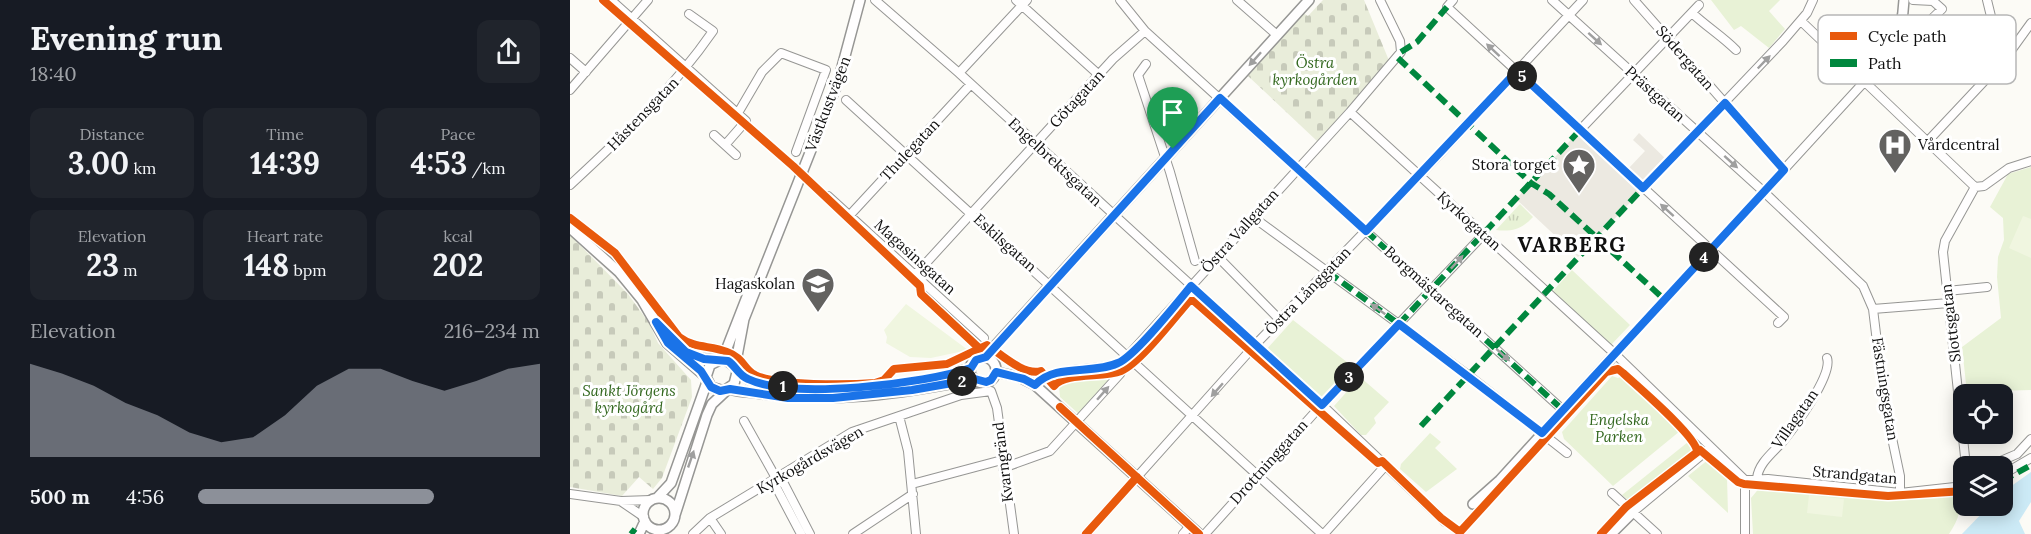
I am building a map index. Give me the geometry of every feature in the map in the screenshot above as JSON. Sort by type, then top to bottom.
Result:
[{"type":"street","points":[[611,0],[746,121],[724,145]]},
{"type":"street","points":[[570,90],[648,0]]},
{"type":"street","name":"Engelbrektsgatan","points":[[875,0],[971,84],[1322,405],[1445,522]]},
{"type":"street","name":"Borgmästaregatan","points":[[1120,0],[1144,31],[1563,410]]},
{"type":"street","points":[[1237,0],[1277,35]]},
{"type":"street","points":[[656,322],[686,352],[728,361],[736,370],[755,382],[832,389],[944,377],[971,368],[976,360],[986,357],[1309,0]]},
{"type":"street","name":"Östra Vallgatan","points":[[1119,363],[1127,357],[1350,112],[1401,52],[1400,41],[1380,0]]},
{"type":"street","name":"Prästgatan","points":[[1552,0],[1764,192],[1863,286]]},
{"type":"street","name":"Östra Långgatan","points":[[1086,534],[1194,417],[1255,345],[1328,272],[1583,0]]},
{"type":"street","name":"Södergatan","points":[[1634,0],[1784,170]]},
{"type":"street","points":[[1643,188],[1802,21],[1813,0]]},
{"type":"street","points":[[1902,15],[1904,0]]},
{"type":"street","points":[[1914,0],[1933,1],[1942,9],[1936,15]]},
{"type":"street","points":[[1987,0],[1991,15]]},
{"type":"street","points":[[959,74],[1022,2],[1099,75]]},
{"type":"street","points":[[1450,3],[1517,71],[1784,317],[1778,323]]},
{"type":"street","name":"Västkustvägen","points":[[736,370],[744,320],[838,82],[860,4]]},
{"type":"street","points":[[1580,130],[1699,5]]},
{"type":"street","points":[[1692,13],[1713,31],[1718,32],[1736,50]]},
{"type":"street","name":"Håstensgatan","points":[[570,185],[617,142],[688,68],[713,31],[689,14]]},
{"type":"street","points":[[1802,21],[1818,36]]},
{"type":"street","points":[[2016,44],[2031,23]]},
{"type":"street","name":"Götagatan","points":[[915,275],[1099,75],[1144,31]]},
{"type":"street","points":[[738,113],[762,72],[781,53],[826,70],[796,152]]},
{"type":"street","points":[[570,58],[586,72]]},
{"type":"street","points":[[1146,64],[1138,75],[1195,261]]},
{"type":"street","name":"Thulegatan","points":[[849,216],[971,84]]},
{"type":"street","points":[[1473,504],[1500,480],[1861,84]]},
{"type":"street","points":[[1867,84],[1974,187],[1984,186],[2009,168],[2031,161]]},
{"type":"street","points":[[1927,142],[1982,84]]},
{"type":"street","name":"Eskilsgatan","points":[[846,100],[1323,534]]},
{"type":"street","name":"Kyrkogatan","points":[[1350,112],[1615,354],[1744,480]]},
{"type":"street","points":[[714,135],[736,155]]},
{"type":"street","name":"Slottsgatan","points":[[1965,456],[1944,245],[1974,187]]},
{"type":"street","name":"Magasinsgatan","points":[[828,196],[984,338]]},
{"type":"street","points":[[1253,217],[1399,324],[1567,453]]},
{"type":"street","points":[[570,228],[619,272],[656,322],[668,343],[717,390],[728,389],[788,398],[833,398],[912,390],[975,379],[986,382],[991,380],[996,372],[994,362],[986,357]]},
{"type":"street","name":"Drottninggatan","points":[[1205,534],[1322,405],[1483,235]]},
{"type":"street","name":"Västkustvägen","points":[[717,360],[727,348],[744,302],[776,239]]},
{"type":"street","points":[[1217,256],[1280,320]]},
{"type":"street","name":"Fästningsgatan","points":[[1863,286],[1873,309],[1884,400],[1900,476],[1900,494]]},
{"type":"street","points":[[1947,291],[1987,287]]},
{"type":"street","points":[[1873,309],[1949,303]]},
{"type":"street","name":"Villagatan","points":[[1757,478],[1763,463],[1788,435],[1808,405],[1826,371],[1827,358]]},
{"type":"street","points":[[639,534],[644,519],[644,509],[671,483],[708,367],[717,360]]},
{"type":"street","points":[[912,484],[1050,451],[1122,370],[1119,363],[1056,373],[1035,385]]},
{"type":"street","points":[[971,368],[975,379]]},
{"type":"street","points":[[621,501],[644,519],[654,532],[671,525],[706,415],[712,404],[736,382],[736,370]]},
{"type":"street","points":[[996,372],[1024,379],[1035,385],[1198,534]]},
{"type":"street","name":"Kyrkogårdsvägen","points":[[693,534],[710,518],[852,432],[961,395],[991,391]]},
{"type":"street","name":"Kvarngränd","points":[[991,391],[997,408],[1014,534]]},
{"type":"street","points":[[899,416],[912,484],[916,534]]},
{"type":"street","points":[[744,421],[810,534]]},
{"type":"street","points":[[2012,456],[2031,439]]},
{"type":"street","points":[[1611,534],[1633,512],[1710,448]]},
{"type":"street","points":[[2013,469],[2031,458]]},
{"type":"street","points":[[1323,534],[1386,465]]},
{"type":"street","points":[[776,478],[801,534]]},
{"type":"street","name":"Strandgatan","points":[[1744,480],[1757,478],[1900,494],[1953,487]]},
{"type":"street","points":[[1744,480],[1745,534]]},
{"type":"street","points":[[1612,493],[1657,534]]},
{"type":"street","points":[[570,494],[621,501],[654,499],[670,503],[675,516]]},
{"type":"street","points":[[853,534],[913,494]]},
{"type":"street","points":[[710,518],[721,534]]},
{"type":"street","points":[[1183,534],[1190,526]]},
{"type":"green space","name":"Östra kyrkogården","points":[[1323,0],[1364,0],[1390,63],[1317,141],[1248,76],[1303,13],[1308,16]]},
{"type":"green space","points":[[1711,0],[1780,0],[1769,11],[1785,29],[1769,48],[1741,26],[1734,30]]},
{"type":"green space","points":[[2031,167],[2031,390],[2013,390],[2013,384],[1966,384],[1962,347],[2001,318],[1997,277],[1998,257],[2004,240],[2003,218],[1990,207],[2008,174]]},
{"type":"green space","points":[[1520,204],[1533,217],[1516,229],[1496,230]]},
{"type":"green space","points":[[2023,216],[2031,219],[2031,258],[2009,248]]},
{"type":"green space","name":"Sankt Jörgens kyrkogård","points":[[570,235],[628,294],[649,323],[658,343],[691,380],[692,397],[662,478],[653,489],[639,477],[622,496],[570,487]]},
{"type":"green space","points":[[1572,270],[1630,325],[1610,346],[1552,292]]},
{"type":"green space","points":[[906,304],[968,350],[931,358],[910,357],[886,343],[887,337],[884,330]]},
{"type":"green space","points":[[1293,320],[1352,366],[1320,400],[1265,351]]},
{"type":"green space","name":"Engelska Parken","points":[[1623,375],[1680,431],[1613,486],[1564,439],[1562,432],[1612,376],[1618,378]]},
{"type":"green space","points":[[1360,377],[1389,402],[1374,418],[1376,423],[1366,435],[1361,435],[1334,406]]},
{"type":"green space","points":[[1111,380],[1080,415],[1060,397],[1059,386],[1064,381]]},
{"type":"green space","points":[[1430,433],[1441,442],[1435,448],[1457,469],[1426,492],[1400,469],[1401,464]]},
{"type":"green space","points":[[1688,442],[1692,446],[1691,451],[1634,500],[1628,500],[1622,495]]},
{"type":"green space","points":[[1709,459],[1727,477],[1728,513],[1688,476]]},
{"type":"green space","points":[[1761,486],[1868,498],[1904,499],[1953,495],[1953,516],[1958,516],[1949,534],[1753,534],[1751,498]]},
{"type":"green space","points":[[1809,495],[1844,499],[1842,517],[1807,513]]},
{"type":"shaded area","name":"Stora torget","points":[[1580,130],[1628,169],[1645,151],[1633,140],[1639,133],[1669,162],[1578,257],[1516,199]]},
{"type":"water","points":[[2031,472],[2031,502],[2019,521],[2025,534],[1962,534],[1979,516],[2013,516],[2013,485]]},
{"type":"marked path","points":[[1401,52],[1417,42],[1447,7]]},
{"type":"marked path","points":[[1398,58],[1531,183],[1549,194],[1665,300]]},
{"type":"marked path","points":[[1399,324],[1580,130]]},
{"type":"marked path","points":[[1421,426],[1643,188]]},
{"type":"marked path","points":[[1615,354],[1764,192]]},
{"type":"marked path","points":[[1366,231],[1563,410]]},
{"type":"marked path","points":[[1328,272],[1468,375],[1542,433]]},
{"type":"marked path","points":[[2013,475],[2031,465]]},
{"type":"marked path","points":[[631,534],[635,529]]},
{"type":"cycle path","points":[[603,0],[793,166],[920,286],[921,294],[980,349]]},
{"type":"cycle path","points":[[570,218],[615,253],[679,337],[697,345],[727,352],[737,357],[755,375],[779,381],[831,384],[875,383],[884,380],[894,369],[947,364],[987,345],[1020,368],[1034,372],[1041,371],[1054,386],[1075,377],[1121,371],[1147,350],[1189,301],[1194,301],[1378,463],[1382,461],[1441,518],[1460,532],[1606,372],[1618,369],[1623,373],[1677,423],[1697,451]]},
{"type":"cycle path","points":[[1060,407],[1199,534]]},
{"type":"cycle path","points":[[1601,534],[1626,507],[1700,450],[1738,482],[1744,484],[1888,496],[1953,492]]},
{"type":"cycle path","points":[[1086,534],[1137,477]]},
{"type":"place","name":"Vårdcentral","points":[[1895,174]]},
{"type":"place","name":"Stora torget","points":[[1579,194]]},
{"type":"place","name":"Hagaskolan","points":[[818,313]]},
{"type":"district","name":"VARBERG","points":[[1572,245]]},
{"type":"route","points":[[1517,71],[1643,188],[1725,103],[1784,170],[1542,433],[1399,324],[1322,405],[1191,286],[1124,360],[1105,367],[1056,373],[1041,379],[1035,385],[1024,379],[996,372],[991,380],[986,382],[975,379],[912,390],[833,398],[802,399],[730,389],[720,391],[711,387],[701,371],[668,343],[656,322],[677,346],[686,352],[704,359],[728,361],[747,379],[768,384],[832,389],[852,388],[944,377],[971,368],[973,362],[986,357],[996,343],[1173,149],[1220,98],[1366,231],[1517,71]]}]
